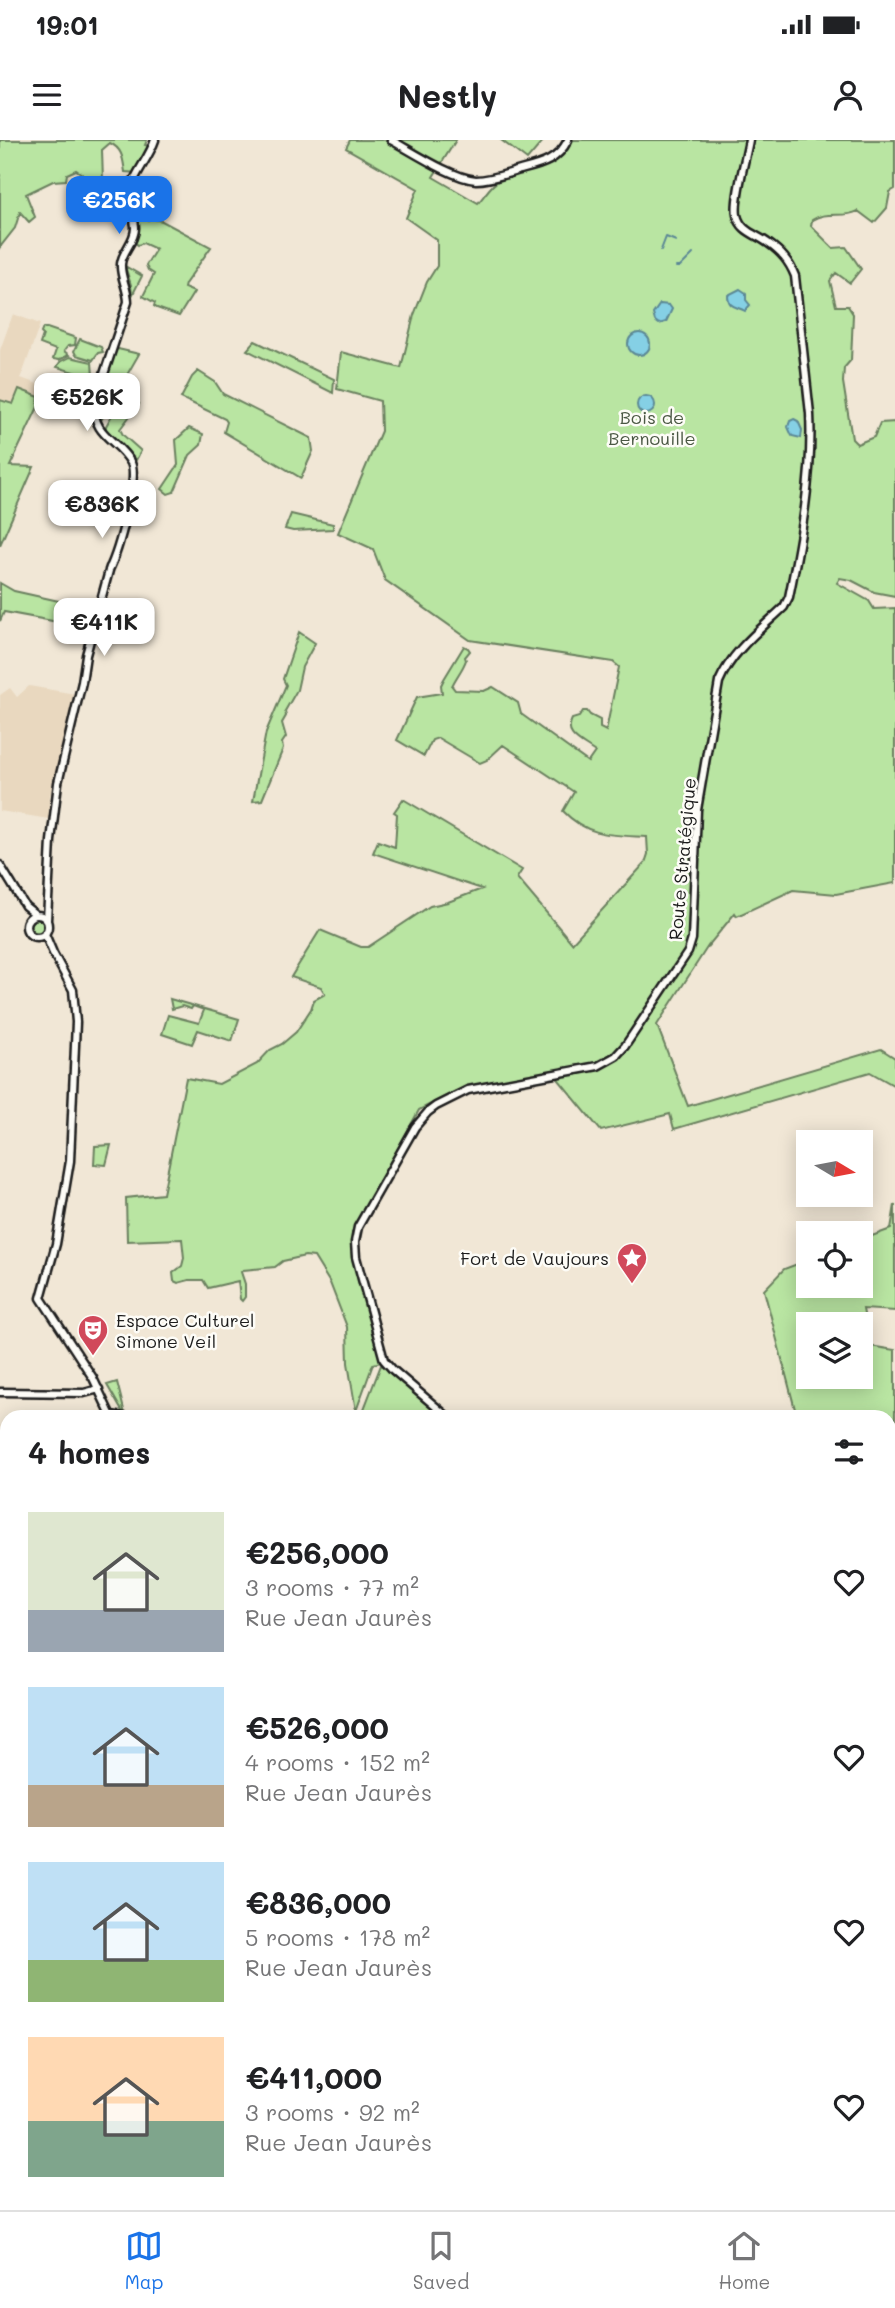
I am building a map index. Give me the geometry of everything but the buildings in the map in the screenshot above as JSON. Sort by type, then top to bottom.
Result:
[{"type":"street","points":[[108,1410],[81,1357],[41,1298],[56,1244],[70,1161],[76,1022],[73,990],[45,934],[48,927],[54,782],[67,742],[86,655],[133,483],[132,466],[99,428],[94,416],[94,404],[128,302],[121,268],[122,257],[134,235],[129,191],[155,140]]},
{"type":"street","points":[[391,140],[455,174],[476,180],[493,178],[547,162],[561,152],[568,140]]},
{"type":"street","name":"Route Stratégique","points":[[440,1410],[384,1360],[356,1257],[358,1227],[415,1127],[428,1112],[449,1098],[468,1090],[585,1070],[606,1063],[625,1046],[688,952],[692,939],[697,810],[719,682],[724,669],[735,655],[784,607],[789,597],[806,489],[811,424],[795,276],[790,262],[767,242],[742,226],[737,215],[749,140]]},
{"type":"street","points":[[0,865],[25,906],[47,920]]},
{"type":"street","points":[[27,920],[44,908],[47,901]]},
{"type":"street","points":[[25,906],[26,930],[30,935],[42,940],[53,953]]},
{"type":"street","points":[[36,937],[45,934]]},
{"type":"street","points":[[0,1392],[83,1393],[99,1389]]},
{"type":"shaded area","points":[[13,314],[40,324],[21,378],[43,386],[39,397],[19,389],[13,404],[0,400],[0,350]]},
{"type":"shaded area","points":[[29,686],[75,694],[49,801],[49,819],[0,811],[0,695],[10,688],[17,697]]},
{"type":"green space","points":[[0,140],[147,140],[145,145],[151,146],[137,173],[125,172],[120,152],[110,143],[102,150],[103,181],[84,183],[82,174],[76,170],[67,174],[66,180],[53,181],[26,194],[35,217],[29,222],[20,212],[15,228],[0,247]]},
{"type":"green space","name":"Bois de Bernouille","points":[[350,140],[456,140],[433,177],[478,203],[498,181],[541,167],[557,158],[571,140],[895,140],[895,189],[890,192],[887,208],[874,223],[858,211],[817,217],[812,220],[811,226],[833,248],[846,247],[861,269],[850,283],[836,273],[830,281],[836,306],[848,306],[853,314],[851,360],[844,368],[843,382],[852,439],[857,444],[874,437],[880,423],[895,422],[895,596],[874,592],[851,580],[840,578],[837,583],[869,601],[874,609],[895,608],[895,883],[836,894],[793,890],[737,916],[735,913],[708,946],[657,1025],[688,1106],[881,1049],[895,1058],[895,1086],[870,1072],[674,1129],[670,1114],[601,1131],[555,1075],[456,1091],[419,1110],[352,1232],[354,1263],[381,1362],[373,1364],[356,1410],[348,1363],[347,1327],[330,1283],[314,1257],[305,1256],[283,1261],[275,1267],[243,1270],[241,1272],[245,1297],[242,1301],[238,1281],[208,1288],[203,1280],[178,1283],[174,1281],[173,1273],[182,1266],[184,1258],[182,1239],[127,1241],[126,1198],[163,1194],[186,1078],[219,1084],[257,1064],[270,1050],[296,1032],[314,1000],[325,994],[321,987],[291,977],[320,930],[361,947],[368,947],[430,906],[482,889],[373,853],[378,841],[395,847],[397,814],[394,812],[403,799],[522,870],[517,878],[572,943],[645,863],[648,854],[647,837],[601,833],[572,820],[563,811],[574,792],[503,745],[480,763],[438,738],[432,740],[424,756],[397,740],[417,697],[442,693],[441,685],[464,646],[470,651],[452,686],[455,690],[484,691],[493,687],[518,703],[521,714],[588,762],[595,752],[575,738],[570,725],[572,719],[587,711],[600,720],[600,728],[606,731],[619,667],[613,662],[470,640],[385,580],[373,549],[338,533],[381,431],[380,401],[337,389],[341,352],[401,368],[414,315],[427,282],[437,266],[437,240],[406,218],[418,189],[346,148]]},
{"type":"green space","points":[[501,140],[544,140],[527,160]]},
{"type":"green space","points":[[137,219],[162,221],[211,247],[185,284],[184,288],[194,292],[179,316],[157,308],[155,303],[143,296],[154,274],[146,265],[156,249],[134,242]]},
{"type":"green space","points":[[125,266],[142,276],[132,296],[131,285]]},
{"type":"green space","points":[[43,328],[76,338],[75,345],[68,346],[64,351],[69,355],[59,360],[53,359],[56,350],[40,344]]},
{"type":"green space","points":[[80,339],[101,347],[103,352],[98,353],[93,360],[76,355],[74,351]]},
{"type":"green space","points":[[255,341],[334,379],[333,393],[247,350]]},
{"type":"green space","points":[[118,349],[139,354],[100,422],[97,405]]},
{"type":"green space","points":[[70,357],[92,362],[93,376],[57,367],[60,362]]},
{"type":"green space","points":[[198,371],[215,382],[223,394],[311,438],[313,451],[301,478],[224,432],[227,422],[225,419],[181,398]]},
{"type":"green space","points":[[19,389],[39,397],[38,407],[10,466],[34,467],[0,545],[0,400],[13,404]]},
{"type":"green space","points":[[124,393],[139,404],[120,429],[141,451],[136,460],[106,430]]},
{"type":"green space","points":[[189,428],[203,434],[201,445],[190,455],[174,492],[168,494],[162,489],[178,465],[176,440]]},
{"type":"green space","points":[[291,514],[333,524],[333,529],[285,529]]},
{"type":"green space","points":[[0,583],[14,591],[95,609],[90,628],[4,612],[0,621]]},
{"type":"green space","points":[[108,617],[135,624],[125,639],[104,633],[98,627],[100,618]]},
{"type":"green space","points":[[299,632],[315,643],[302,667],[297,690],[285,711],[286,716],[282,723],[286,737],[282,743],[283,749],[262,800],[253,801],[266,732],[286,685],[283,679]]},
{"type":"green space","points":[[37,917],[43,920],[46,926],[43,932],[37,935],[31,932],[28,926],[31,920]]},
{"type":"green space","points":[[170,999],[239,1019],[232,1041],[198,1030],[192,1044],[162,1034],[168,1015],[199,1023],[204,1010],[193,1006],[191,1009],[182,1006],[172,1009]]},
{"type":"green space","points":[[111,1145],[106,1165],[94,1164],[95,1146]]},
{"type":"green space","points":[[895,1205],[895,1311],[863,1309],[864,1312],[796,1312],[796,1389],[873,1389],[873,1346],[895,1350],[895,1410],[795,1410],[764,1290],[784,1269],[796,1264],[796,1298],[873,1298],[873,1236],[891,1229]]},
{"type":"green space","points":[[381,1365],[435,1410],[364,1410]]},
{"type":"green space","points":[[117,1382],[124,1410],[121,1410],[107,1385]]},
{"type":"water","points":[[740,289],[746,293],[746,300],[750,305],[745,311],[733,306],[728,299],[728,295]]},
{"type":"water","points":[[660,304],[669,305],[672,309],[666,322],[659,324],[653,314]]},
{"type":"water","points":[[639,333],[649,340],[650,344],[643,354],[639,355],[629,348],[628,344],[635,334]]},
{"type":"water","points":[[646,396],[652,399],[655,405],[652,411],[646,414],[640,411],[637,405],[640,399]]},
{"type":"water","points":[[794,419],[802,430],[801,438],[792,436],[788,427]]},
{"type":"waterway","points":[[661,250],[666,237],[676,241]]},
{"type":"waterway","points":[[676,267],[680,267],[693,254]]},
{"type":"place","name":"Fort de Vaujours","points":[[632,1285]]},
{"type":"place","name":"Espace Culturel Simone Veil","points":[[93,1357]]}]
